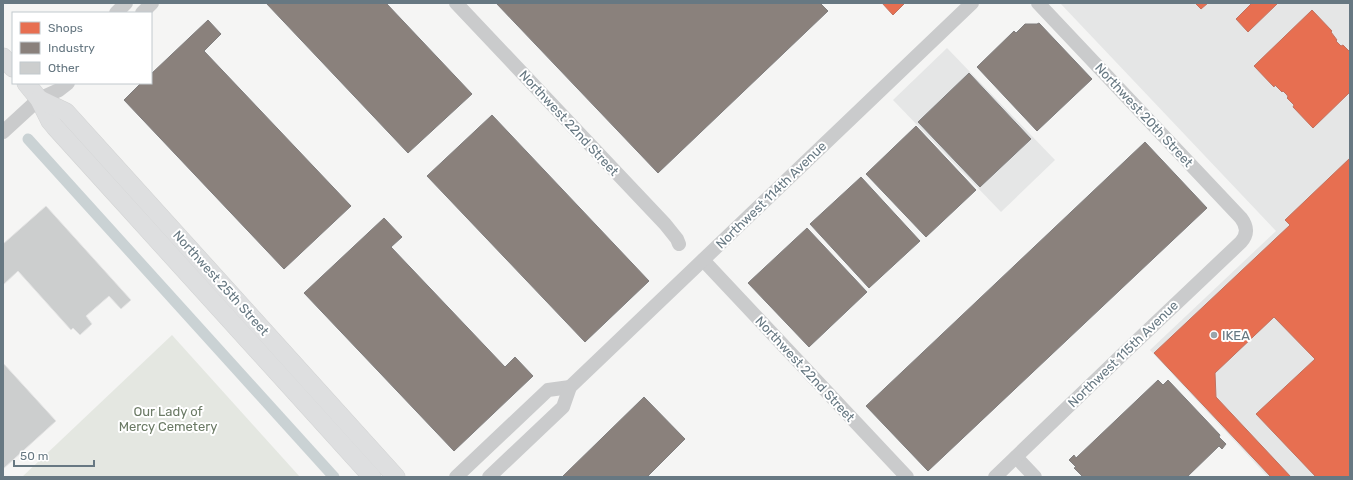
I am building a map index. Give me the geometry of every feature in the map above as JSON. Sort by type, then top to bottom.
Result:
[{"type":"main road","points":[[3,57],[12,67]]},
{"type":"main road","name":"Northwest 25th Street","points":[[28,84],[43,91],[66,112],[396,477]]},
{"type":"main road","name":"Northwest 25th Street","points":[[43,91],[50,121],[372,477]]},
{"type":"street","points":[[117,12],[126,3]]},
{"type":"street","points":[[143,12],[152,3]]},
{"type":"street","name":"Northwest 22nd Street","points":[[456,3],[665,224],[677,239],[679,244]]},
{"type":"street","name":"Northwest 114th Avenue","points":[[489,477],[564,407],[570,387],[972,3]]},
{"type":"street","name":"Northwest 20th Street","points":[[1038,3],[1241,218],[1244,222],[1246,230]]},
{"type":"street","points":[[3,132],[43,91],[59,90],[67,84]]},
{"type":"street","name":"Northwest 115th Avenue","points":[[995,477],[1124,352],[1241,242],[1246,230]]},
{"type":"street","name":"Northwest 22nd Street","points":[[702,260],[907,477]]},
{"type":"street","points":[[456,477],[548,390],[570,387]]},
{"type":"street","points":[[1016,457],[1035,477]]},
{"type":"shaded area","points":[[1060,3],[1350,3],[1350,477],[1268,477],[1150,350],[1276,231]]},
{"type":"shaded area","points":[[947,48],[1055,160],[1001,212],[893,100]]},
{"type":"green space","name":"Our Lady of Mercy Cemetery","points":[[172,335],[300,477],[22,477]]},
{"type":"building: Shops","points":[[882,3],[905,3],[893,15]]},
{"type":"building: Shops","points":[[1195,3],[1208,3],[1201,9]]},
{"type":"building: Shops","points":[[1252,3],[1278,3],[1248,32],[1236,19]]},
{"type":"building: Shops","points":[[1312,10],[1332,31],[1331,32],[1337,40],[1336,41],[1350,52],[1350,92],[1313,128],[1293,107],[1294,105],[1287,98],[1287,95],[1275,85],[1274,87],[1254,66]]},
{"type":"building: Shops","name":"IKEA","points":[[1350,158],[1350,477],[1316,477],[1256,414],[1315,359],[1274,317],[1215,373],[1216,397],[1291,477],[1271,477],[1154,353],[1290,225],[1285,220]]},
{"type":"building: Industry","points":[[266,3],[386,3],[472,94],[408,153]]},
{"type":"building: Industry","points":[[496,3],[820,3],[828,11],[658,173]]},
{"type":"building: Industry","points":[[208,20],[221,34],[204,51],[351,206],[284,269],[124,100],[140,84],[152,84],[152,73]]},
{"type":"building: Industry","points":[[1039,23],[1092,79],[1037,131],[977,67],[1014,31],[1016,33],[1025,24]]},
{"type":"building: Industry","points":[[969,73],[1031,139],[980,187],[918,122]]},
{"type":"building: Industry","points":[[492,115],[649,281],[585,342],[427,176]]},
{"type":"building: Industry","points":[[916,126],[976,190],[926,237],[866,174]]},
{"type":"building: Industry","points":[[1145,142],[1207,208],[928,471],[866,406]]},
{"type":"building: Industry","points":[[861,177],[920,241],[869,288],[810,224]]},
{"type":"building: Industry","points":[[384,218],[402,237],[391,247],[505,367],[515,357],[533,376],[454,451],[304,293]]},
{"type":"building: Industry","points":[[807,228],[867,292],[809,347],[748,283]]},
{"type":"building: Industry","points":[[1158,380],[1163,385],[1168,380],[1220,435],[1219,437],[1226,444],[1222,449],[1219,446],[1187,477],[1083,477],[1074,468],[1076,467],[1069,460],[1074,455],[1076,458]]},
{"type":"building: Industry","points":[[644,397],[685,439],[647,477],[562,477]]},
{"type":"building: Other","points":[[46,206],[131,300],[121,309],[109,296],[86,316],[92,324],[80,335],[73,328],[71,330],[18,271],[3,285],[3,244]]},
{"type":"building: Other","points":[[3,363],[56,421],[3,469]]},
{"type":"waterway","points":[[28,139],[334,477]]},
{"type":"place","name":"IKEA","points":[[1214,335]]}]
